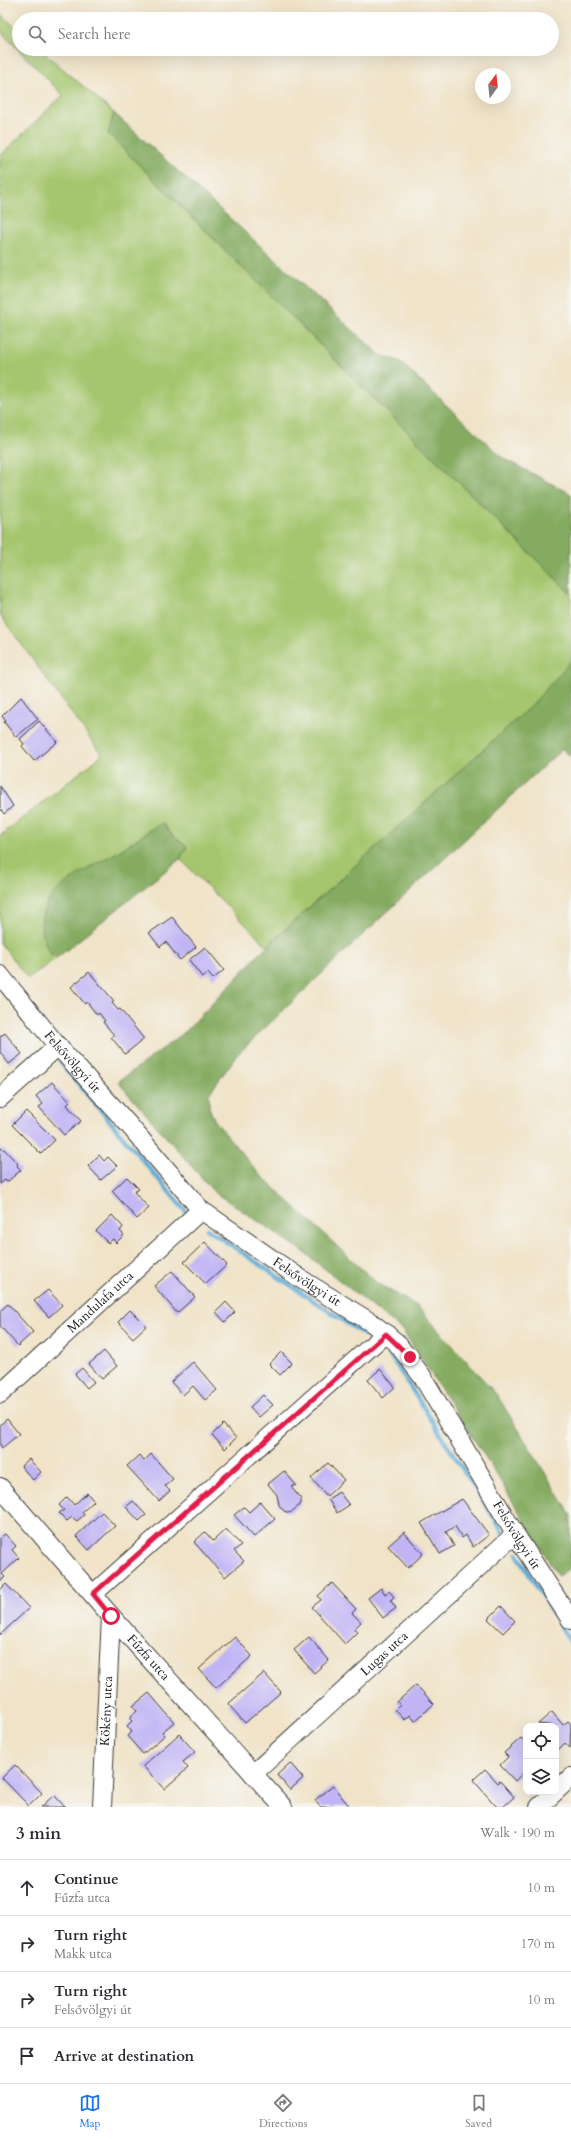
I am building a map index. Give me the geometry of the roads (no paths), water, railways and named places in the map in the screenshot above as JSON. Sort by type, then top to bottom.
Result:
[{"type":"street","name":"Felsővölgyi út","points":[[0,975],[58,1046],[128,1124],[200,1210],[386,1334],[410,1357],[515,1534],[571,1620]]},
{"type":"street","points":[[0,1098],[58,1046]]},
{"type":"street","name":"Mandulafa utca","points":[[0,1394],[200,1210]]},
{"type":"street","points":[[93,1594],[386,1334]]},
{"type":"street","name":"Fűzfa utca","points":[[0,1487],[111,1616],[283,1807]]},
{"type":"street","name":"Lugas utca","points":[[253,1774],[515,1534]]},
{"type":"street","name":"Kökény utca","points":[[102,1807],[111,1616]]},
{"type":"street","points":[[559,1789],[571,1777]]},
{"type":"street","points":[[539,1807],[553,1795]]},
{"type":"waterway","points":[[60,1062],[187,1213]]},
{"type":"waterway","points":[[207,1229],[366,1336]]},
{"type":"waterway","points":[[388,1352],[503,1532]]},
{"type":"waterway","points":[[517,1554],[571,1643]]}]
